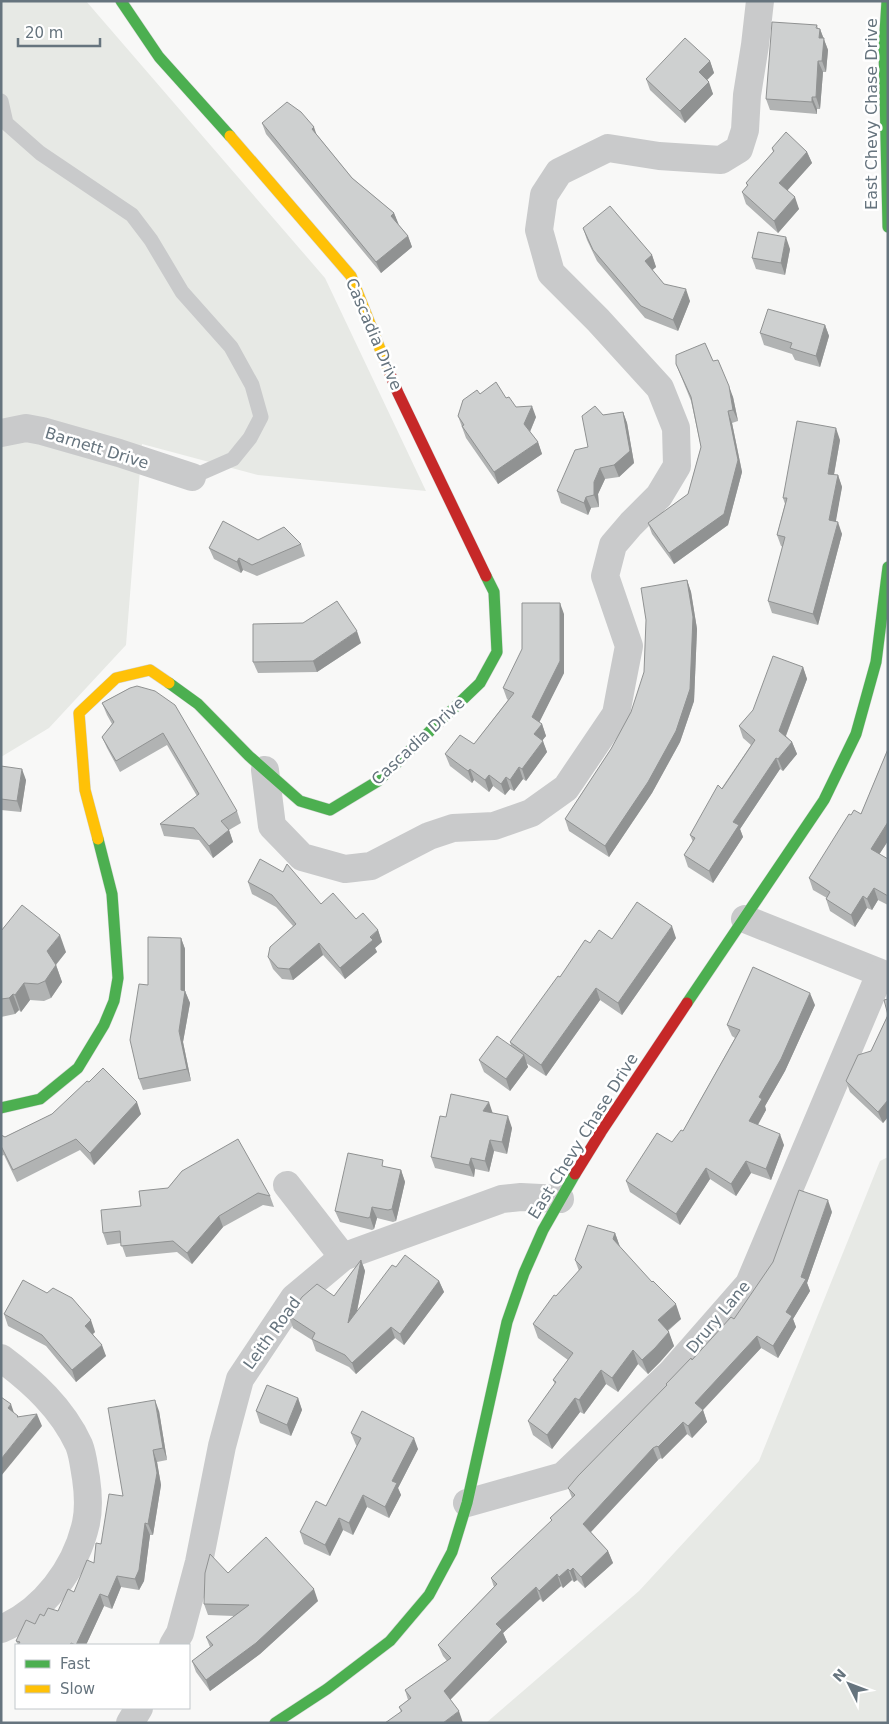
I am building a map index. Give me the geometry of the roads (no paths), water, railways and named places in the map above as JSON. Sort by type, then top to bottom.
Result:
[{"type":"street","name":"Cascadia Drive","points":[[1,1108],[40,1099],[78,1068],[104,1025],[114,1001],[118,978],[112,894],[85,790],[79,713],[116,678],[150,670],[198,704],[249,756],[300,801],[330,810],[378,781],[480,683],[497,652],[494,592],[398,393],[351,276],[268,178],[159,57],[121,1]]},
{"type":"street","points":[[265,770],[272,826],[302,857],[345,869],[371,866],[429,836],[453,828],[494,826],[531,813],[566,788],[616,714],[629,646],[605,576],[612,545],[630,524],[659,496],[677,466],[676,428],[660,388],[598,320],[551,274],[539,230],[544,195],[560,172],[608,148],[667,156],[721,160],[739,149],[745,130],[747,96],[760,1]]},
{"type":"street","name":"East Chevy Chase Drive","points":[[887,1],[884,48],[888,226]]},
{"type":"street","name":"Barnett Drive","points":[[1,433],[26,428],[42,431],[119,453],[192,477]]},
{"type":"street","name":"East Chevy Chase Drive","points":[[275,1723],[327,1689],[390,1641],[429,1595],[452,1552],[467,1503],[507,1322],[524,1273],[543,1230],[601,1132],[824,800],[856,734],[876,662],[888,567]]},
{"type":"street","points":[[745,919],[884,975]]},
{"type":"street","name":"Drury Lane","points":[[467,1503],[563,1476],[671,1373],[749,1284],[884,975]]},
{"type":"street","points":[[287,1186],[343,1258]]},
{"type":"street","name":"Leith Road","points":[[174,1644],[180,1633],[199,1562],[222,1446],[240,1379],[294,1298],[343,1258],[502,1199],[521,1197],[560,1199]]},
{"type":"street","points":[[1,1358],[36,1386],[61,1414],[79,1446],[84,1461],[88,1492],[87,1521],[79,1547],[68,1568],[54,1588],[34,1609],[11,1625],[1,1629]]},
{"type":"street","points":[[130,1723],[137,1709]]},
{"type":"lane","points":[[1,101],[6,123],[12,129],[40,153],[132,215],[151,240],[182,292],[231,348],[252,386],[261,417],[250,438],[233,459],[192,477]]}]
